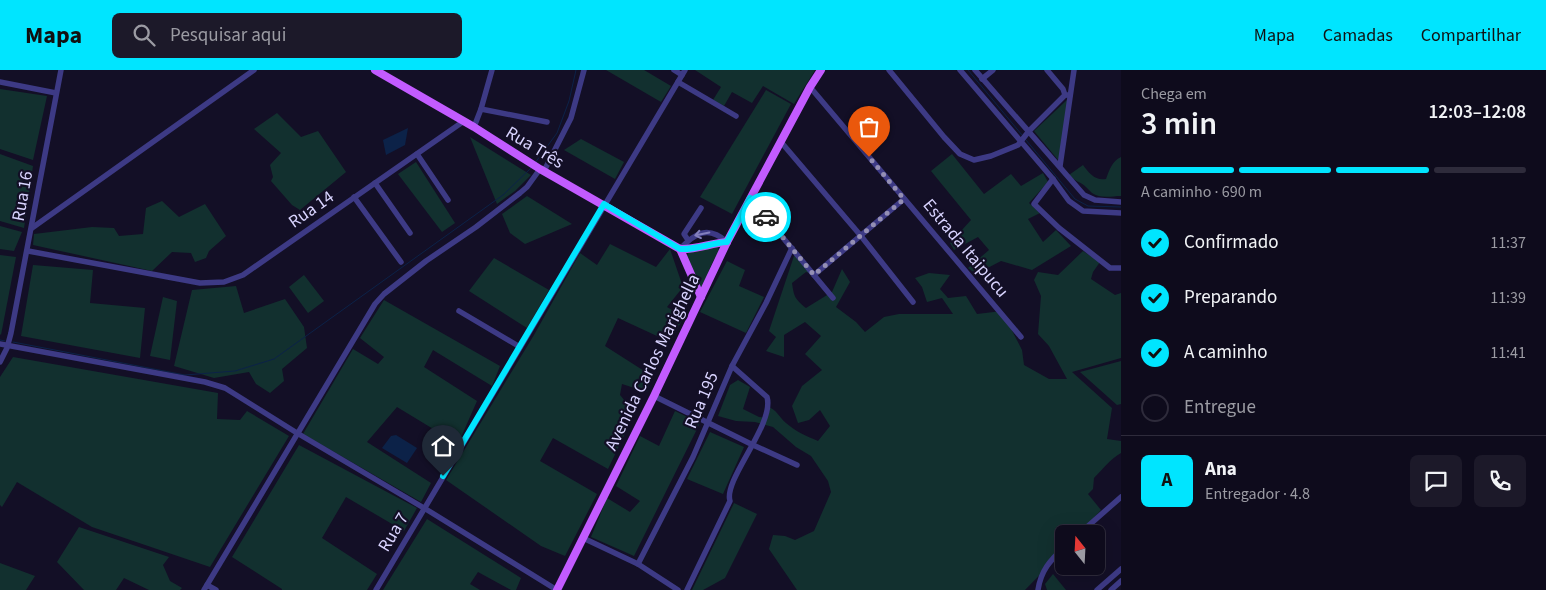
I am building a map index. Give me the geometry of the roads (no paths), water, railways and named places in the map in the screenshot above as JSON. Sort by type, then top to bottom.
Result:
[{"type":"main road","name":"Rua Três","points":[[375,70],[464,121],[542,170],[680,249]]},
{"type":"main road","name":"Avenida Carlos Marighella","points":[[557,590],[654,396],[727,242],[821,70]]},
{"type":"main road","points":[[680,249],[686,250],[727,242]]},
{"type":"main road","points":[[680,249],[701,297]]},
{"type":"street","name":"Rua 16","points":[[0,362],[8,346],[28,251],[61,70]]},
{"type":"street","points":[[32,228],[254,70]]},
{"type":"street","points":[[474,127],[492,70]]},
{"type":"street","points":[[216,590],[206,588],[213,574],[379,300],[426,261],[476,228],[527,187],[542,170],[571,118],[584,70]]},
{"type":"street","points":[[674,70],[683,72]]},
{"type":"street","points":[[889,70],[960,154],[974,160],[1004,152],[1018,145],[1029,131],[1068,95]]},
{"type":"street","points":[[960,70],[1070,201],[1083,211],[1121,213]]},
{"type":"street","points":[[975,70],[1084,195],[1095,200],[1121,202]]},
{"type":"street","points":[[982,79],[993,70]]},
{"type":"street","points":[[1047,70],[1068,95]]},
{"type":"street","points":[[1060,166],[1068,95],[1074,70]]},
{"type":"street","name":"Rua 7","points":[[376,590],[683,72]]},
{"type":"street","points":[[0,82],[56,93]]},
{"type":"street","points":[[678,82],[736,116]]},
{"type":"street","name":"Estrada Itaipucu","points":[[810,87],[1022,337]]},
{"type":"street","points":[[481,109],[547,122]]},
{"type":"street","name":"Rua 14","points":[[28,251],[200,283],[224,282],[243,275],[464,121]]},
{"type":"street","points":[[781,142],[861,236],[913,302]]},
{"type":"street","points":[[417,154],[448,200]]},
{"type":"street","points":[[1053,179],[1034,204],[1078,244],[1110,268],[1118,269],[1121,274]]},
{"type":"street","points":[[375,183],[410,233]]},
{"type":"street","points":[[354,197],[401,262]]},
{"type":"street","points":[[750,198],[833,298]]},
{"type":"street","points":[[814,275],[904,199]]},
{"type":"street","points":[[688,240],[684,234],[700,208]]},
{"type":"street","points":[[680,249],[688,240],[696,235],[708,232],[718,235],[727,242]]},
{"type":"street","name":"Rua 195","points":[[638,564],[689,465],[732,366],[766,303],[792,248]]},
{"type":"street","points":[[459,311],[520,347]]},
{"type":"street","points":[[0,344],[219,386],[557,590]]},
{"type":"street","points":[[688,588],[730,501],[728,496],[732,485],[753,445],[766,414],[767,397],[732,366]]},
{"type":"street","points":[[654,396],[797,465]]},
{"type":"street","points":[[1089,525],[1121,497]]},
{"type":"street","points":[[583,538],[638,564],[678,590]]},
{"type":"street","points":[[1038,590],[1040,578],[1055,556]]},
{"type":"street","points":[[1097,590],[1121,569]]},
{"type":"street","points":[[1111,590],[1121,582]]},
{"type":"water","points":[[408,128],[405,145],[386,155],[383,140]]},
{"type":"water","points":[[396,435],[417,448],[407,463],[382,448],[391,436]]},
{"type":"waterway","points":[[535,163],[557,133],[569,101],[576,70]]},
{"type":"waterway","points":[[968,70],[1022,135]]},
{"type":"waterway","points":[[1026,140],[1075,199],[1088,206],[1121,207]]},
{"type":"waterway","points":[[13,342],[185,375],[235,371],[274,359],[503,195],[531,168]]},
{"type":"waterway","points":[[0,340],[5,341]]}]
